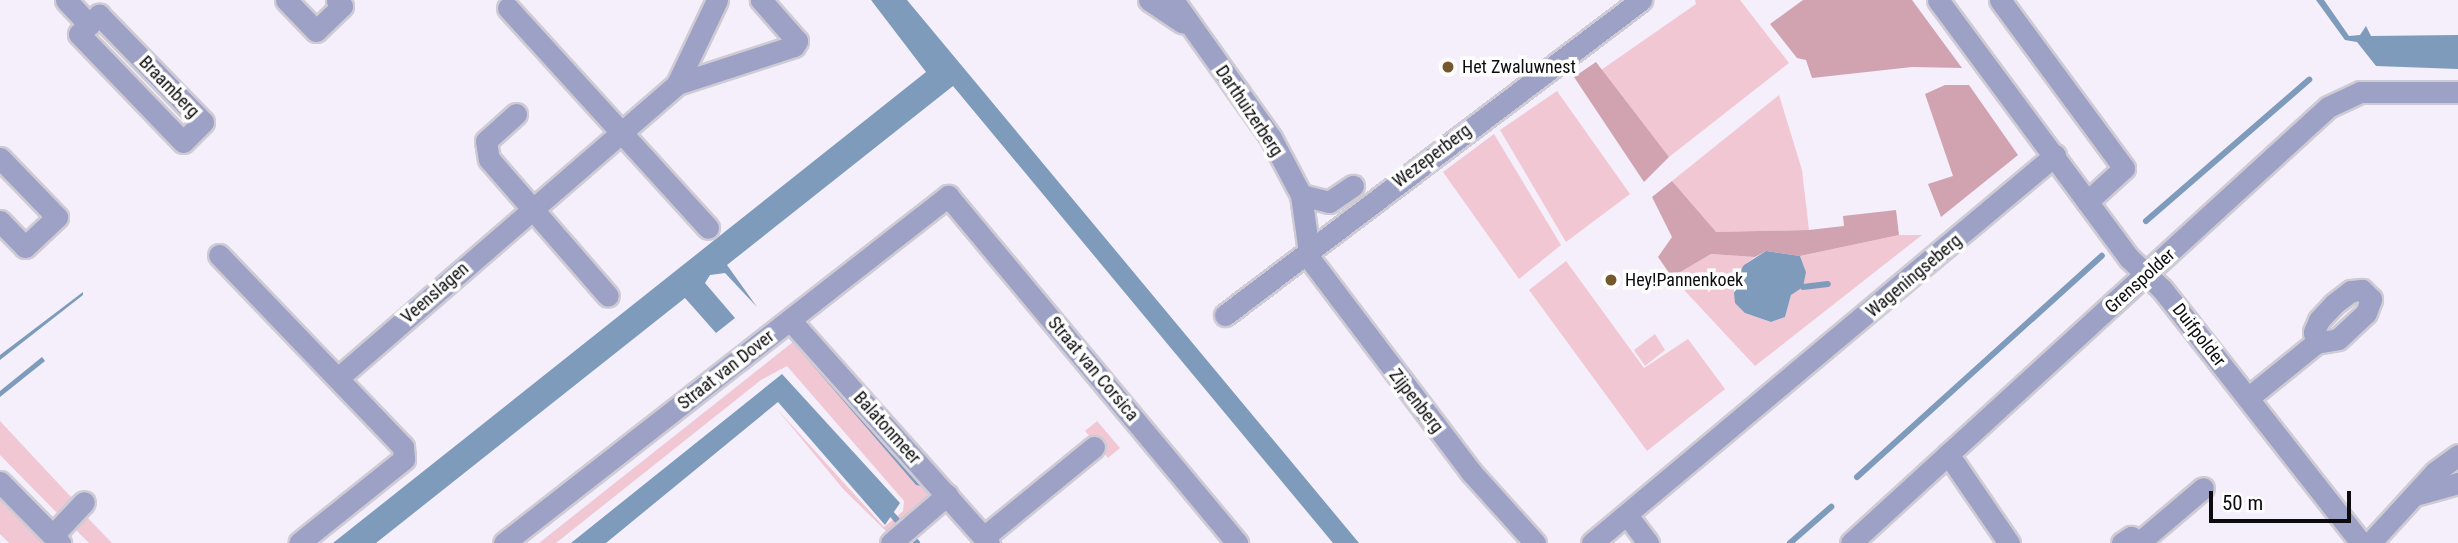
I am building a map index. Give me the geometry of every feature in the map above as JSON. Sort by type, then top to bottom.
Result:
[{"type":"street","points":[[66,0],[89,24]]},
{"type":"street","points":[[286,0],[316,31],[342,6],[337,0]]},
{"type":"street","name":"Veenslagen","points":[[677,84],[717,0]]},
{"type":"street","name":"Veenslagen","points":[[338,378],[677,84],[794,46],[797,41],[761,0]]},
{"type":"street","name":"Darthuizerberg","points":[[1149,0],[1192,29]]},
{"type":"street","name":"Darthuizerberg","points":[[1173,0],[1271,138],[1301,195],[1309,251]]},
{"type":"street","name":"Wezeperberg","points":[[1225,315],[1366,205],[1641,0]]},
{"type":"street","points":[[1938,0],[2055,155],[2087,202],[2147,276]]},
{"type":"street","points":[[2000,0],[2124,168],[2087,202]]},
{"type":"street","points":[[508,8],[708,228]]},
{"type":"street","name":"Braamberg","points":[[99,15],[203,122],[183,142],[79,34],[89,24],[99,15]]},
{"type":"street","name":"Grenspolder","points":[[1861,540],[1948,454],[2342,98],[2360,92],[2458,93]]},
{"type":"street","points":[[516,114],[486,141],[489,159],[608,296]]},
{"type":"street","name":"Wageningseberg","points":[[1627,515],[1772,396],[2055,155]]},
{"type":"street","points":[[0,158],[57,217],[25,247],[0,221]]},
{"type":"street","points":[[1301,195],[1329,202],[1353,186]]},
{"type":"street","name":"Straat van Dover","points":[[504,543],[948,196]]},
{"type":"street","name":"Straat van Corsica","points":[[948,196],[1237,543]]},
{"type":"street","name":"Zijpenberg","points":[[1309,251],[1310,259],[1399,379],[1471,472],[1535,543]]},
{"type":"street","points":[[219,255],[400,440],[404,459],[299,543]]},
{"type":"street","name":"Duifpolder","points":[[2147,276],[2162,289],[2361,543]]},
{"type":"street","name":"Balatonmeer","points":[[790,320],[986,540],[1094,447]]},
{"type":"street","points":[[2248,398],[2316,343]]},
{"type":"street","points":[[1948,454],[2009,543]]},
{"type":"street","points":[[2370,543],[2420,494],[2435,472],[2458,454]]},
{"type":"street","points":[[0,482],[57,539],[85,502]]},
{"type":"street","points":[[2420,494],[2458,483]]},
{"type":"street","points":[[2136,542],[2203,488]]},
{"type":"street","points":[[894,540],[947,495]]},
{"type":"street","points":[[1592,543],[1627,515],[1648,543]]},
{"type":"shaded area","points":[[1695,0],[1740,0],[1789,63],[1669,157],[1601,70],[1696,4]]},
{"type":"shaded area","points":[[1803,0],[1912,0],[1962,68],[1912,67],[1812,78],[1806,60],[1797,58],[1770,24]]},
{"type":"shaded area","points":[[1596,62],[1669,157],[1644,182],[1574,77]]},
{"type":"shaded area","points":[[1945,85],[1969,85],[2018,155],[1941,217],[1928,184],[1953,176],[1925,94]]},
{"type":"shaded area","points":[[1557,91],[1630,194],[1566,242],[1500,130]]},
{"type":"shaded area","points":[[1779,95],[1802,170],[1809,230],[1715,232],[1672,181]]},
{"type":"shaded area","points":[[1494,134],[1561,245],[1519,279],[1443,172]]},
{"type":"shaded area","points":[[1672,181],[1716,232],[1809,230],[1844,226],[1843,216],[1896,210],[1899,235],[1800,256],[1766,251],[1755,257],[1711,254],[1672,277],[1658,257],[1672,237],[1652,197]]},
{"type":"shaded area","points":[[1899,235],[1922,235],[1755,366],[1672,277],[1711,254],[1755,257],[1744,265],[1745,313],[1771,322],[1785,317],[1791,295],[1806,272],[1800,256]]},
{"type":"shaded area","points":[[1566,261],[1644,368],[1688,339],[1725,389],[1647,451],[1529,290]]},
{"type":"shaded area","points":[[1655,334],[1665,350],[1645,366],[1634,350]]},
{"type":"shaded area","points":[[798,338],[932,491],[929,502],[891,536],[844,490],[776,408],[884,527],[903,511],[904,501],[787,366],[761,380],[556,543],[539,543]]},
{"type":"shaded area","points":[[0,421],[71,497],[76,493],[80,497],[61,517],[0,455]]},
{"type":"shaded area","points":[[1097,421],[1120,448],[1108,458],[1085,431]]},
{"type":"shaded area","points":[[0,498],[44,543],[9,543],[0,534]]},
{"type":"shaded area","points":[[83,513],[112,543],[89,543],[72,526]]},
{"type":"water","points":[[871,0],[907,0],[1359,543],[1333,543],[953,86],[727,265],[757,307],[725,273],[710,275],[705,283],[735,318],[716,333],[685,298],[376,543],[333,543],[926,72]]},
{"type":"water","points":[[2316,0],[2324,0],[2349,36],[2360,35],[2366,26],[2371,36],[2458,35],[2458,69],[2376,66],[2357,42],[2345,40]]},
{"type":"water","points":[[1766,251],[1800,256],[1806,272],[1803,287],[1791,295],[1785,317],[1771,322],[1745,313],[1735,303],[1733,282],[1744,265]]},
{"type":"water","points":[[83,292],[83,295],[0,360],[0,355]]},
{"type":"water","points":[[802,353],[919,482],[921,486],[916,485]]},
{"type":"water","points":[[42,357],[45,361],[0,397],[0,391]]},
{"type":"water","points":[[782,374],[900,503],[885,525],[778,402],[606,543],[571,543]]},
{"type":"waterway","points":[[2146,221],[2309,80]]},
{"type":"waterway","points":[[1857,477],[2102,256]]},
{"type":"waterway","points":[[1803,287],[1828,284]]},
{"type":"waterway","points":[[1790,543],[1831,507]]},
{"type":"waterway","points":[[888,510],[917,543]]},
{"type":"place","name":"Het Zwaluwnest","points":[[1448,67]]},
{"type":"place","name":"Hey!Pannenkoek","points":[[1611,280]]}]
